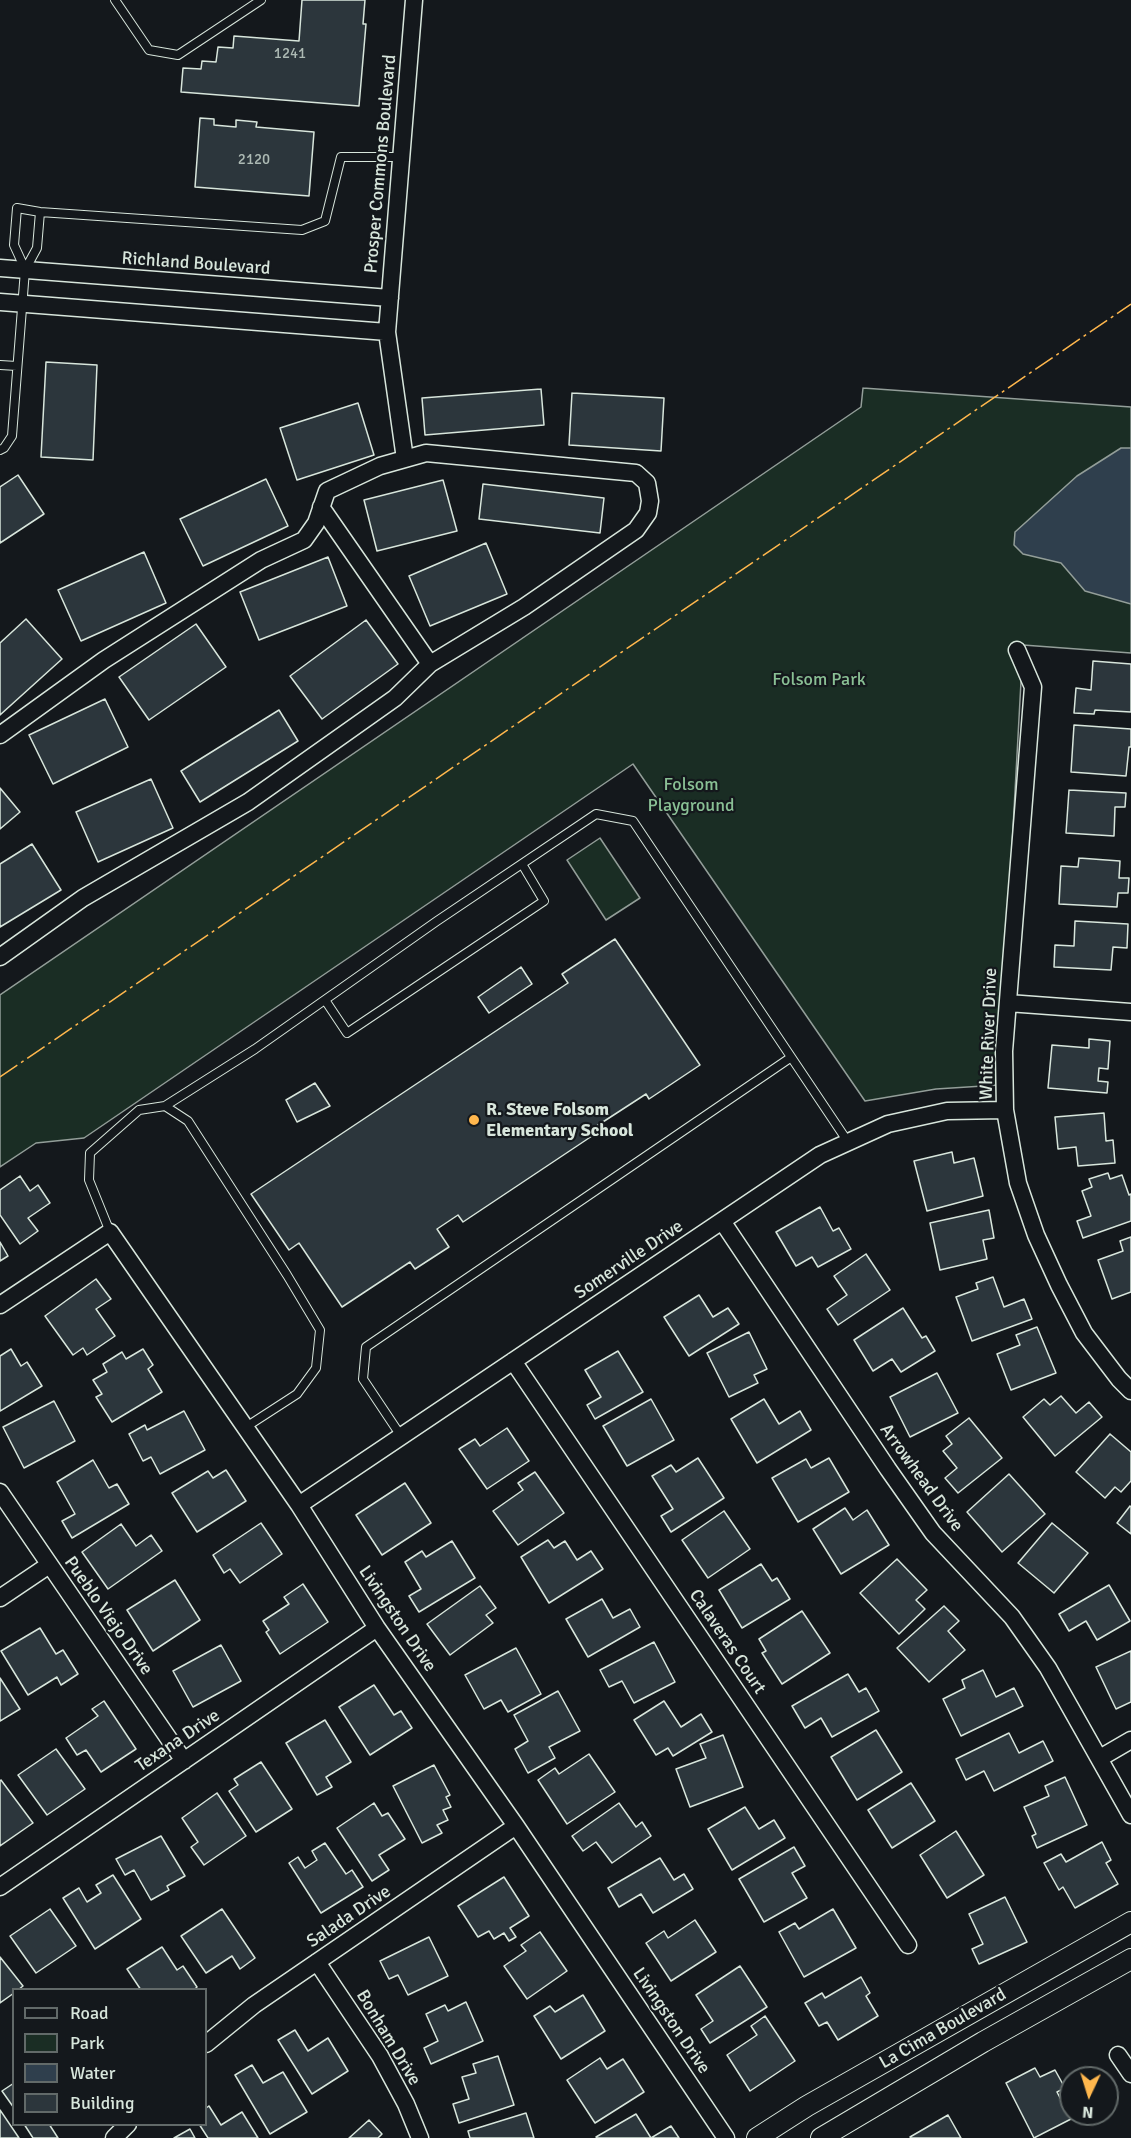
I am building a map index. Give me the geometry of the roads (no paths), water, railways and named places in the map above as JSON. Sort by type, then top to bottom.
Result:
[{"type":"street","name":"Prosper Commons Boulevard","points":[[405,459],[387,332],[414,0]]},
{"type":"street","name":"Richland Boulevard","points":[[0,268],[390,298]]},
{"type":"street","points":[[0,302],[387,332]]},
{"type":"street","points":[[0,735],[104,660],[261,560],[304,540],[316,523],[327,491],[380,466],[426,453],[636,473],[647,483],[650,501],[648,513],[636,531],[524,607],[430,664],[395,698],[248,802],[82,898],[0,957]]},
{"type":"street","points":[[321,507],[430,664]]},
{"type":"street","name":"White River Drive","points":[[1017,650],[1033,687],[1004,1051],[1005,1110],[1018,1183],[1036,1235],[1084,1333],[1119,1380],[1131,1391]]},
{"type":"street","points":[[1008,1003],[1131,1012]]},
{"type":"street","name":"Somerville Drive","points":[[299,1505],[820,1155],[888,1124],[947,1111],[1005,1110]]},
{"type":"street","name":"Arrowhead Drive","points":[[722,1221],[933,1533],[1012,1617],[1048,1668],[1131,1815]]},
{"type":"street","points":[[0,1305],[110,1232]]},
{"type":"street","name":"Livingston Drive","points":[[110,1232],[246,1427],[299,1505],[377,1628],[516,1826],[726,2138]]},
{"type":"street","name":"Calaveras Court","points":[[513,1361],[908,1945]]},
{"type":"street","name":"Pueblo Viejo Drive","points":[[0,1492],[184,1761]]},
{"type":"street","points":[[0,1598],[49,1565]]},
{"type":"street","name":"Texana Drive","points":[[0,1887],[377,1628]]},
{"type":"street","points":[[1100,1758],[1131,1740]]},
{"type":"street","name":"Salada Drive","points":[[207,2043],[248,2009],[516,1826]]},
{"type":"street","name":"La Cima Boulevard","points":[[757,2138],[807,2106],[1131,1922]]},
{"type":"street","name":"La Cima Boulevard","points":[[821,2138],[983,2042],[1131,1959]]},
{"type":"street","name":"Bonham Drive","points":[[317,1962],[380,2056],[399,2090],[420,2138]]},
{"type":"street","points":[[1118,2055],[1131,2074]]},
{"type":"street","points":[[114,2138],[126,2126]]},
{"type":"lane","points":[[115,0],[149,50],[178,55],[261,0]]},
{"type":"lane","points":[[0,450],[12,436],[24,303],[25,270],[14,245],[17,208],[40,212],[302,230],[325,221],[341,157],[401,157]]},
{"type":"lane","points":[[25,270],[37,248],[40,212]]},
{"type":"lane","points":[[0,365],[17,366]]},
{"type":"lane","points":[[110,1232],[89,1180],[90,1153],[139,1110],[165,1106],[255,1049],[596,814],[633,821],[848,1142]]},
{"type":"lane","points":[[325,1000],[347,1033],[544,901],[522,864]]},
{"type":"lane","points":[[401,1436],[363,1379],[366,1347],[790,1058]]},
{"type":"lane","points":[[165,1106],[188,1121],[320,1330],[316,1368],[310,1377],[297,1394],[246,1427]]},
{"type":"water","points":[[1121,448],[1131,448],[1131,604],[1085,591],[1061,563],[1023,554],[1014,545],[1015,532],[1077,476]]},
{"type":"place","name":"R. Steve Folsom Elementary School","points":[[474,1120]]},
{"type":"park label","name":"Folsom Park","points":[[819,680]]},
{"type":"park label","name":"Folsom Playground","points":[[691,795]]}]
